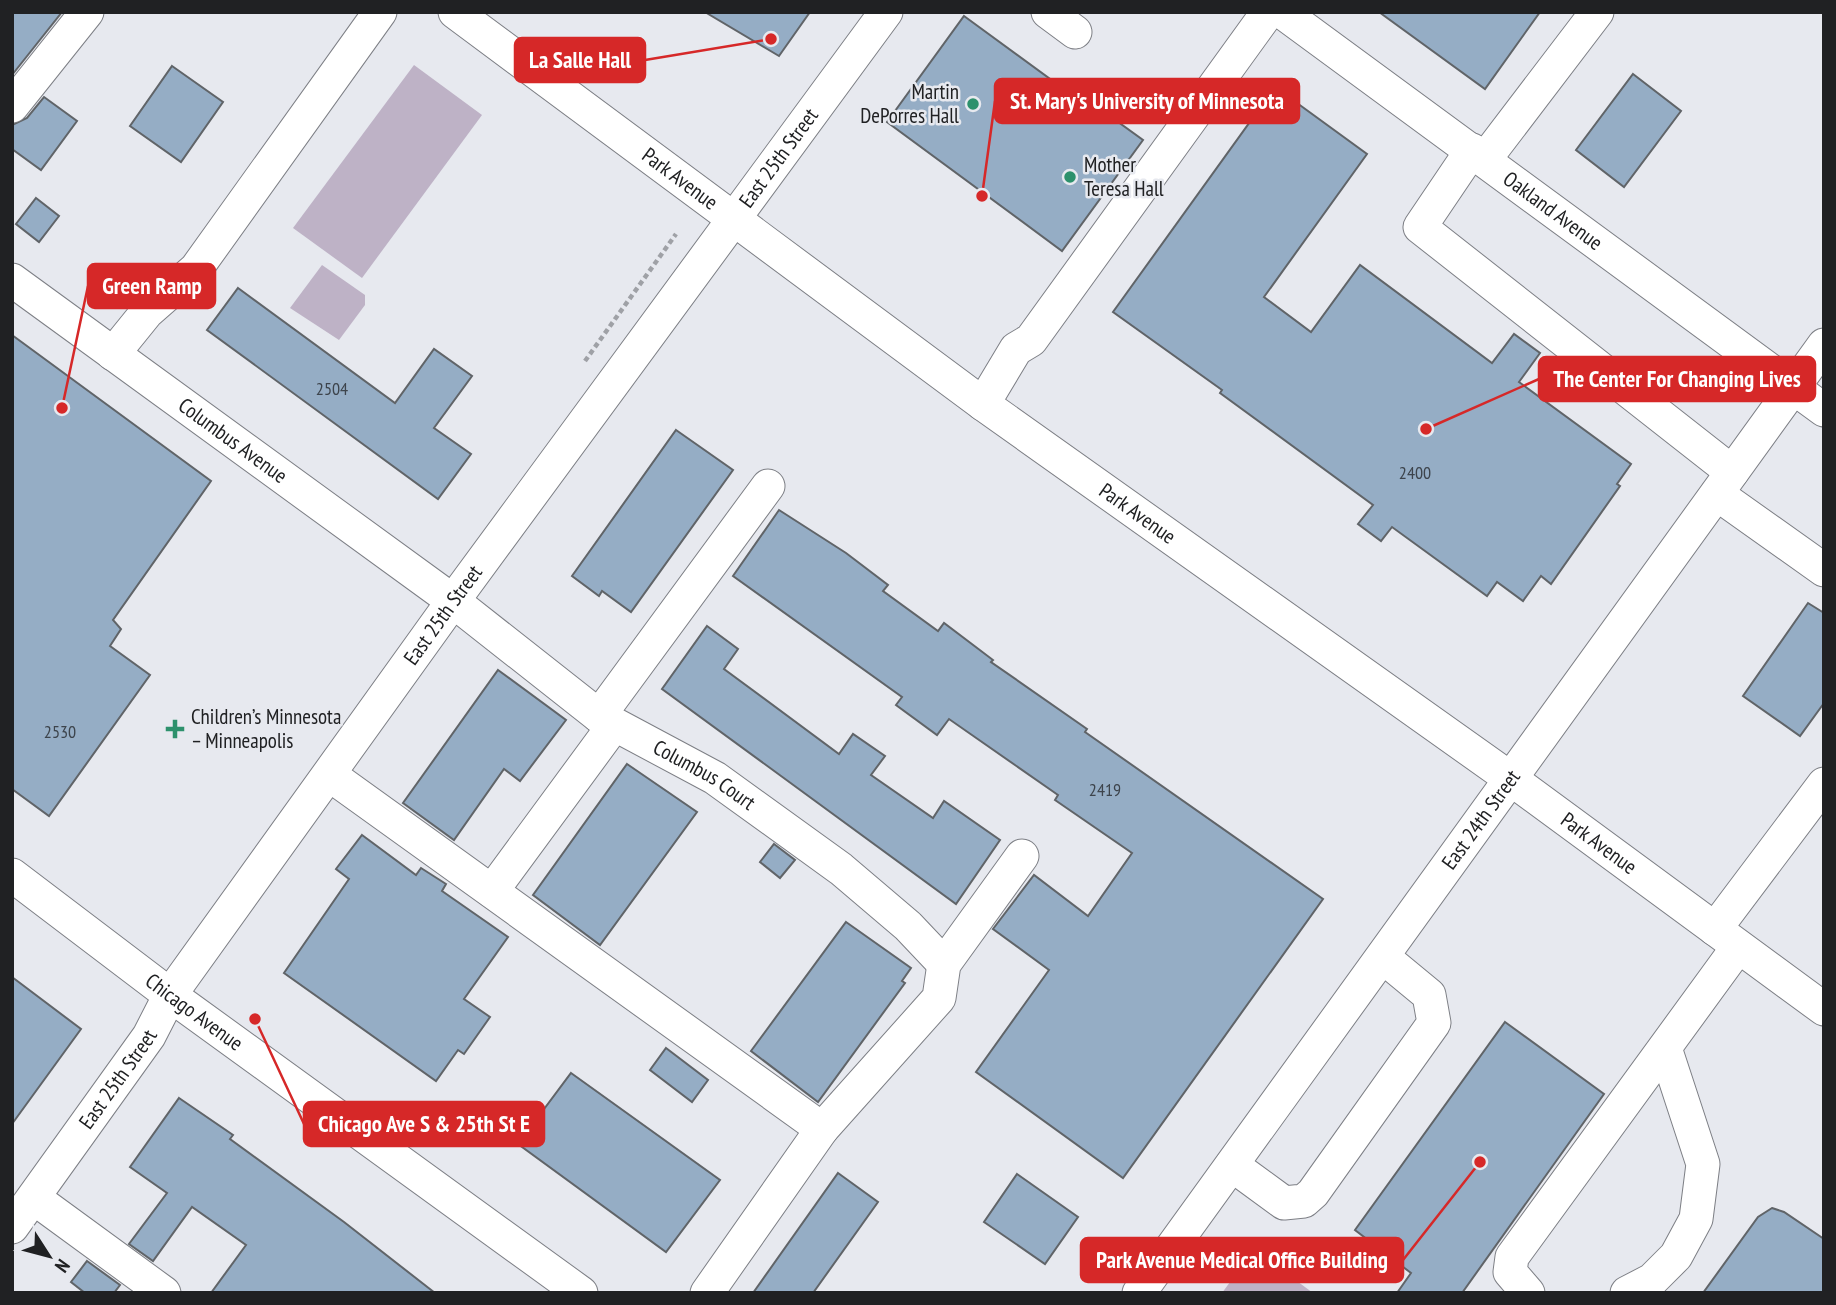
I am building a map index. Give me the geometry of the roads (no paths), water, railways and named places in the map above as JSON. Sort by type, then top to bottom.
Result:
[{"type":"street","points":[[12,106],[87,12]]},
{"type":"street","points":[[113,354],[147,312],[196,269],[380,12]]},
{"type":"street","name":"Park Avenue","points":[[456,12],[983,404],[1511,779],[1824,1009]]},
{"type":"street","name":"East 25th Street","points":[[12,1227],[149,1036],[170,995],[453,601],[886,12]]},
{"type":"street","points":[[1048,12],[1075,32]]},
{"type":"street","points":[[983,404],[1016,349],[1031,340],[1268,12]]},
{"type":"street","name":"Oakland Avenue","points":[[1282,12],[1795,386],[1824,410]]},
{"type":"street","points":[[1597,12],[1420,228],[1725,483],[1824,570]]},
{"type":"street","name":"Columbus Avenue","points":[[12,280],[453,601]]},
{"type":"street","name":"East 24th Street","points":[[1139,1293],[1824,345]]},
{"type":"street","points":[[492,891],[768,486]]},
{"type":"street","name":"Columbus Court","points":[[453,601],[607,721],[715,778],[831,861],[908,926],[944,964]]},
{"type":"street","points":[[330,775],[822,1129]]},
{"type":"street","points":[[1528,1293],[1510,1272],[1512,1257],[1665,1048],[1727,938],[1824,784]]},
{"type":"street","points":[[708,1293],[822,1129],[939,998],[944,964],[1022,856]]},
{"type":"street","name":"Chicago Avenue","points":[[12,875],[170,995],[581,1293]]},
{"type":"street","points":[[1232,1165],[1284,1203],[1304,1200],[1313,1193],[1434,1023],[1429,995],[1383,957]]},
{"type":"street","points":[[1627,1293],[1652,1280],[1676,1256],[1696,1219],[1703,1164],[1665,1048]]},
{"type":"street","points":[[34,1198],[164,1293]]},
{"type":"place","name":"La Salle Hall","points":[[771,39]]},
{"type":"place","name":"Martin DePorres Hall","points":[[973,104]]},
{"type":"place","name":"Mother Teresa Hall","points":[[1070,177]]},
{"type":"place","name":"St. Mary's University of Minnesota","points":[[982,196]]},
{"type":"place","name":"Green Ramp","points":[[62,408]]},
{"type":"place","name":"The Center For Changing Lives","points":[[1426,429]]},
{"type":"place","name":"Children’s Minnesota – Minneapolis","points":[[175,729]]},
{"type":"place","name":"Chicago Ave S & 25th St E","points":[[255,1019]]},
{"type":"place","name":"Park Avenue Medical Office Building","points":[[1480,1162]]}]
